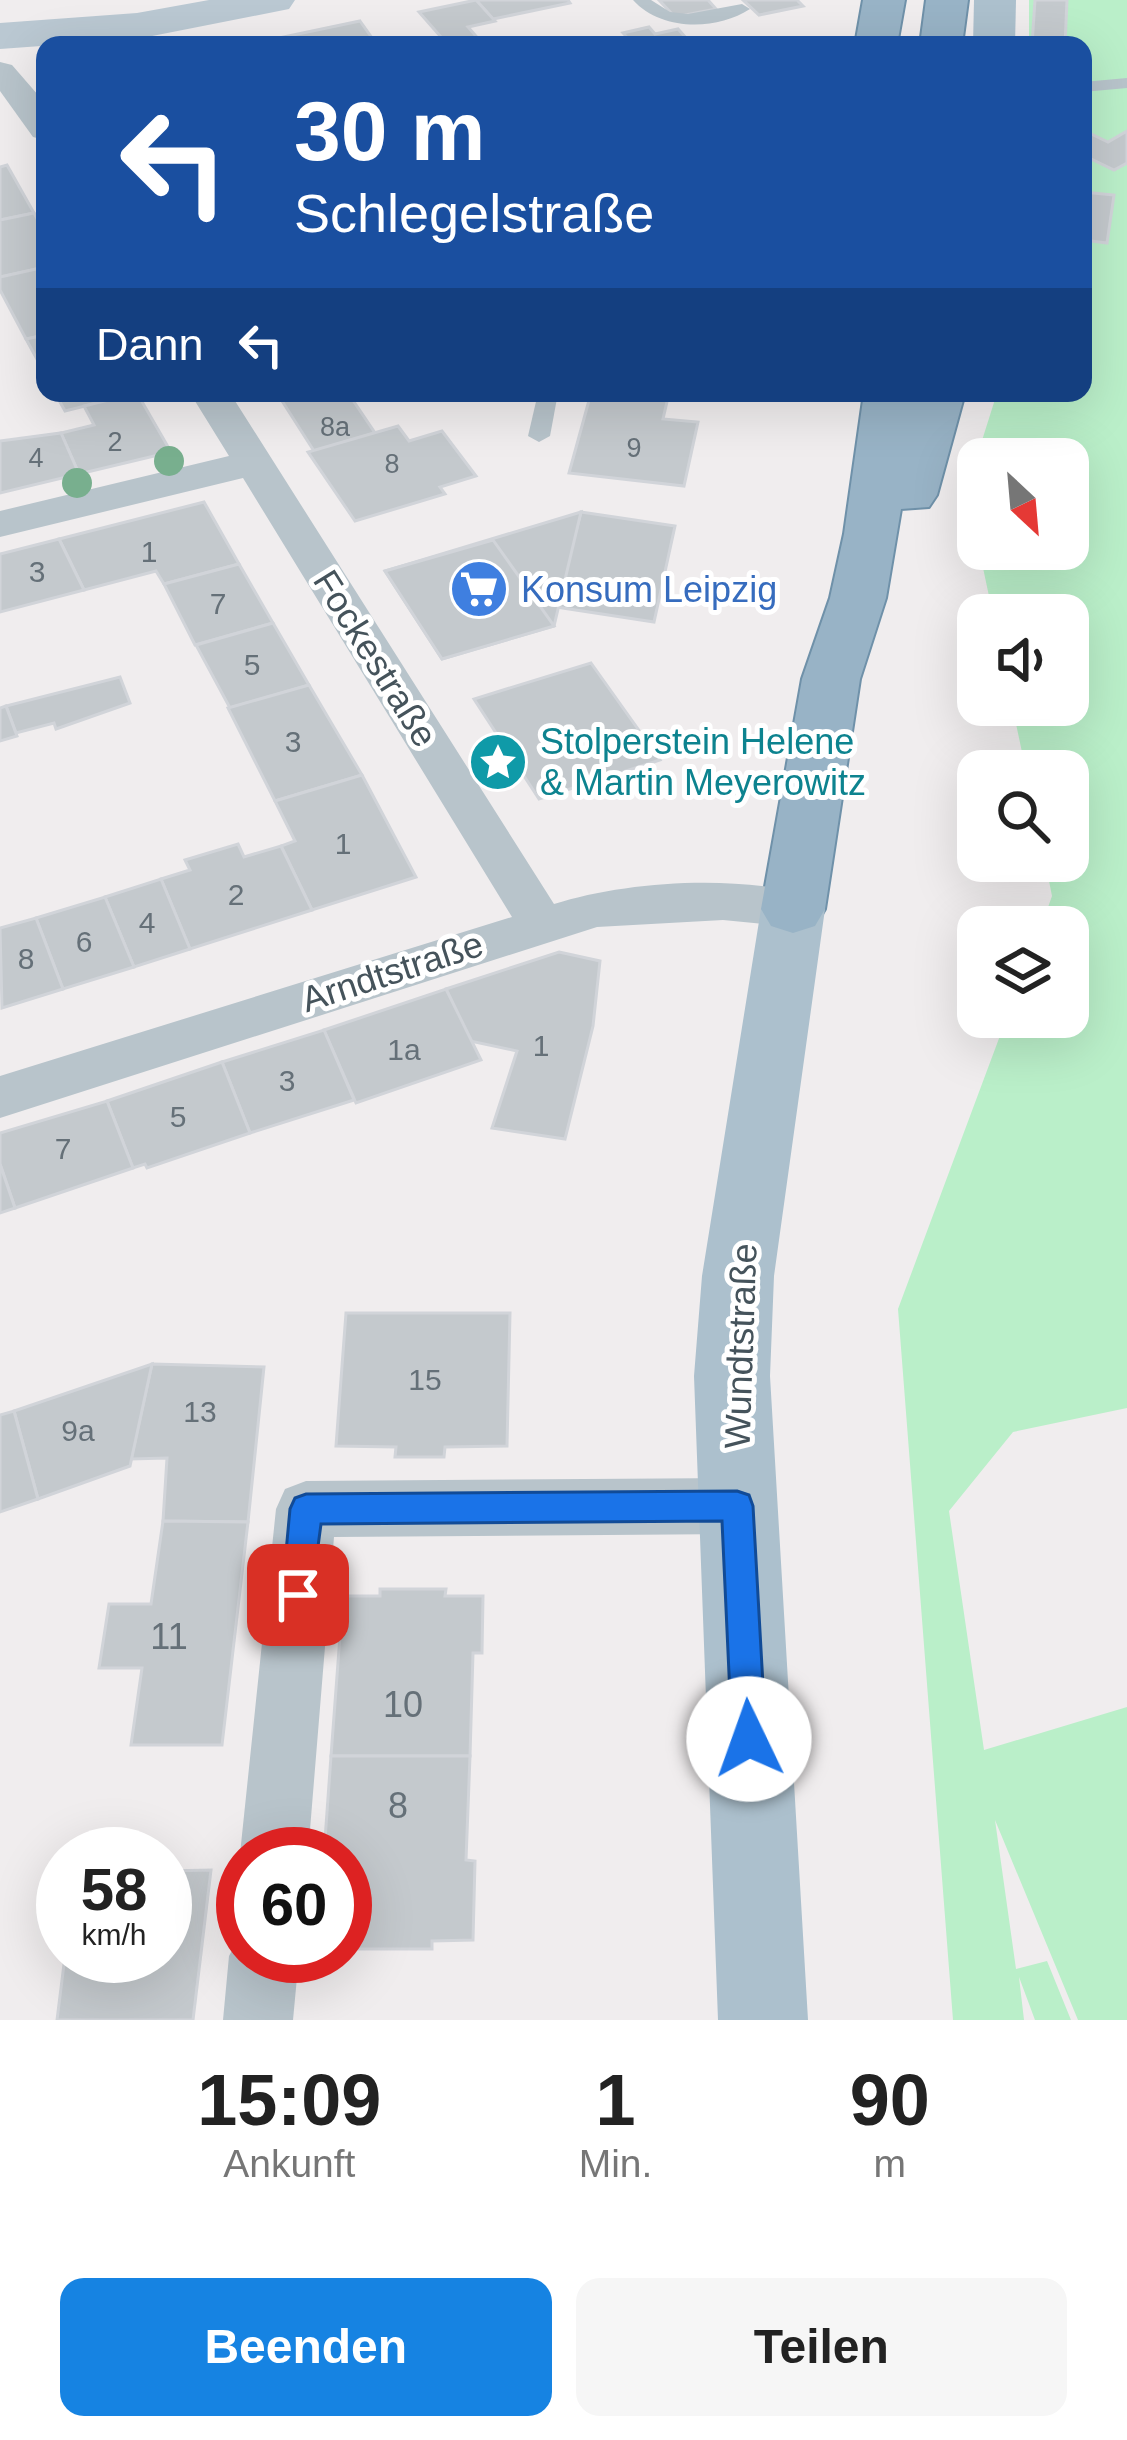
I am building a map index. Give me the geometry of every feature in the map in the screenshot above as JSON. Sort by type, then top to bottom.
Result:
[{"type":"highway","points":[[878,36],[884,0]]},
{"type":"highway","points":[[942,36],[947,0]]},
{"type":"highway","points":[[843,402],[850,459]]},
{"type":"highway","name":"Wundtstraße","points":[[831,679],[829,597],[850,459],[865,402]]},
{"type":"highway","name":"Wundtstraße","points":[[793,909],[831,679],[858,598],[871,534],[889,402]]},
{"type":"highway","points":[[831,679],[894,556],[937,402]]},
{"type":"main road","points":[[0,36],[137,26],[274,0]]},
{"type":"main road","points":[[994,36],[995,0]]},
{"type":"main road","points":[[109,36],[137,26]]},
{"type":"main road","points":[[0,71],[36,61]]},
{"type":"main road","name":"Wundtstraße","points":[[764,2020],[732,1376],[738,1276],[793,909]]},
{"type":"street","points":[[0,71],[36,116]]},
{"type":"street","name":"Fockestraße","points":[[216,402],[541,923]]},
{"type":"street","points":[[0,524],[254,463]]},
{"type":"street","name":"Arndtstraße","points":[[0,1096],[596,909],[723,902],[793,909]]},
{"type":"street","points":[[277,1827],[306,1509],[737,1506]]},
{"type":"street","points":[[258,2020],[261,1983]]},
{"type":"lane","points":[[641,0],[658,18],[678,22],[742,9]]},
{"type":"lane","points":[[1092,86],[1127,83]]},
{"type":"lane","points":[[539,436],[546,402]]},
{"type":"green space","points":[[1029,0],[1127,0],[1127,1408],[1013,1432],[949,1511],[984,1750],[1127,1707],[1127,2020],[1078,2020],[995,1820],[1016,1969],[1047,1961],[1071,2020],[1035,2020],[1019,1977],[1024,2020],[953,2020],[898,1309],[999,1038],[1089,1038],[1089,906],[1048,906],[1049,882],[1089,882],[1089,750],[1022,750],[1016,726],[1089,726],[1089,594],[989,594],[983,570],[1089,570],[1089,438],[983,438],[994,402],[1092,402],[1092,36],[1029,36]]},
{"type":"building","points":[[476,0],[568,0],[570,3],[493,19]]},
{"type":"building","points":[[476,0],[495,21],[468,27],[476,36],[440,36],[419,12]]},
{"type":"building","points":[[659,0],[708,0],[716,9],[675,17]]},
{"type":"building","points":[[743,0],[797,0],[803,6],[759,15]]},
{"type":"building","points":[[1035,0],[1067,0],[1065,36],[1033,36]]},
{"type":"building","points":[[360,21],[371,36],[288,36]]},
{"type":"building","points":[[649,27],[655,34],[678,29],[684,36],[626,36],[623,33]]},
{"type":"building","points":[[1127,131],[1127,163],[1114,170],[1092,159],[1092,134],[1108,142]]},
{"type":"building","points":[[7,165],[34,213],[0,220],[0,167]]},
{"type":"building","points":[[1092,193],[1114,195],[1107,243],[1092,241]]},
{"type":"building","points":[[34,213],[36,269],[0,277],[0,220]]},
{"type":"building","points":[[36,269],[36,337],[26,339],[0,290],[0,277]]},
{"type":"building","points":[[36,337],[36,357],[26,339]]},
{"type":"building","points":[[60,402],[101,402],[65,411]]},
{"type":"building","points":[[142,402],[171,452],[79,474],[61,433],[94,425],[84,406]]},
{"type":"building","points":[[283,402],[354,402],[375,433],[314,451]]},
{"type":"building","points":[[589,402],[667,402],[663,419],[698,422],[684,486],[569,473]]},
{"type":"building","points":[[398,426],[409,441],[442,431],[476,476],[440,487],[445,494],[355,521],[308,452]]},
{"type":"building","points":[[61,433],[79,474],[0,493],[0,441]]},
{"type":"building","points":[[204,502],[239,564],[164,584],[156,571],[84,590],[59,539]]},
{"type":"building","points":[[581,512],[675,526],[654,622],[556,607]]},
{"type":"building","name":"Konsum Leipzig","points":[[581,512],[554,626],[442,659],[385,571]]},
{"type":"building","points":[[59,539],[84,590],[0,612],[0,554]]},
{"type":"building","name":"Konsum Leipzig","points":[[493,540],[554,626],[442,659],[385,571]]},
{"type":"building","points":[[239,564],[273,623],[195,645],[164,584]]},
{"type":"building","points":[[273,623],[309,685],[230,708],[196,645]]},
{"type":"building","points":[[591,663],[660,760],[539,799],[474,699]]},
{"type":"building","points":[[120,677],[130,703],[56,729],[54,723],[16,733],[6,706]]},
{"type":"building","points":[[309,685],[362,775],[275,801],[228,708]]},
{"type":"building","points":[[6,706],[17,736],[0,741],[0,708]]},
{"type":"building","points":[[362,775],[416,877],[312,910],[281,846],[295,841],[275,801]]},
{"type":"building","points":[[238,844],[244,857],[281,846],[312,910],[190,949],[161,879],[190,870],[185,860]]},
{"type":"building","points":[[161,879],[190,949],[134,967],[105,897]]},
{"type":"building","points":[[105,897],[134,967],[63,989],[36,918]]},
{"type":"building","points":[[36,918],[63,989],[2,1008],[0,928]]},
{"type":"building","points":[[559,952],[600,961],[593,1026],[565,1139],[492,1128],[517,1051],[470,1041],[446,989]]},
{"type":"building","points":[[446,989],[481,1060],[356,1103],[324,1030]]},
{"type":"building","points":[[324,1030],[354,1100],[250,1133],[222,1062]]},
{"type":"building","points":[[222,1062],[250,1133],[147,1168],[145,1164],[133,1168],[107,1101]]},
{"type":"building","points":[[107,1101],[133,1168],[15,1208],[0,1164],[0,1133]]},
{"type":"building","points":[[0,1164],[15,1208],[0,1213]]},
{"type":"building","points":[[346,1313],[510,1313],[507,1446],[445,1447],[444,1457],[395,1457],[396,1447],[336,1446]]},
{"type":"building","points":[[152,1364],[264,1367],[248,1522],[163,1521],[167,1458],[131,1459]]},
{"type":"building","points":[[152,1364],[130,1466],[38,1499],[14,1411]]},
{"type":"building","points":[[14,1411],[38,1499],[0,1512],[0,1415]]},
{"type":"building","points":[[163,1521],[248,1522],[222,1745],[131,1745],[142,1668],[99,1668],[109,1604],[151,1604]]},
{"type":"building","points":[[380,1589],[446,1589],[445,1596],[483,1596],[482,1653],[473,1653],[470,1756],[331,1756],[343,1596],[380,1596]]},
{"type":"building","points":[[331,1756],[470,1756],[466,1860],[475,1861],[473,1940],[432,1941],[432,1949],[372,1949],[372,1827],[326,1827]]},
{"type":"building","points":[[192,1870],[211,1870],[193,2020],[57,2020],[62,1983],[192,1983]]},
{"type":"place","name":"Konsum Leipzig","points":[[479,589]]},
{"type":"place","name":"Stolperstein Helene & Martin Meyerowitz","points":[[498,762]]},
{"type":"route","points":[[298,1595],[306,1509],[737,1506],[749,1739]]}]
